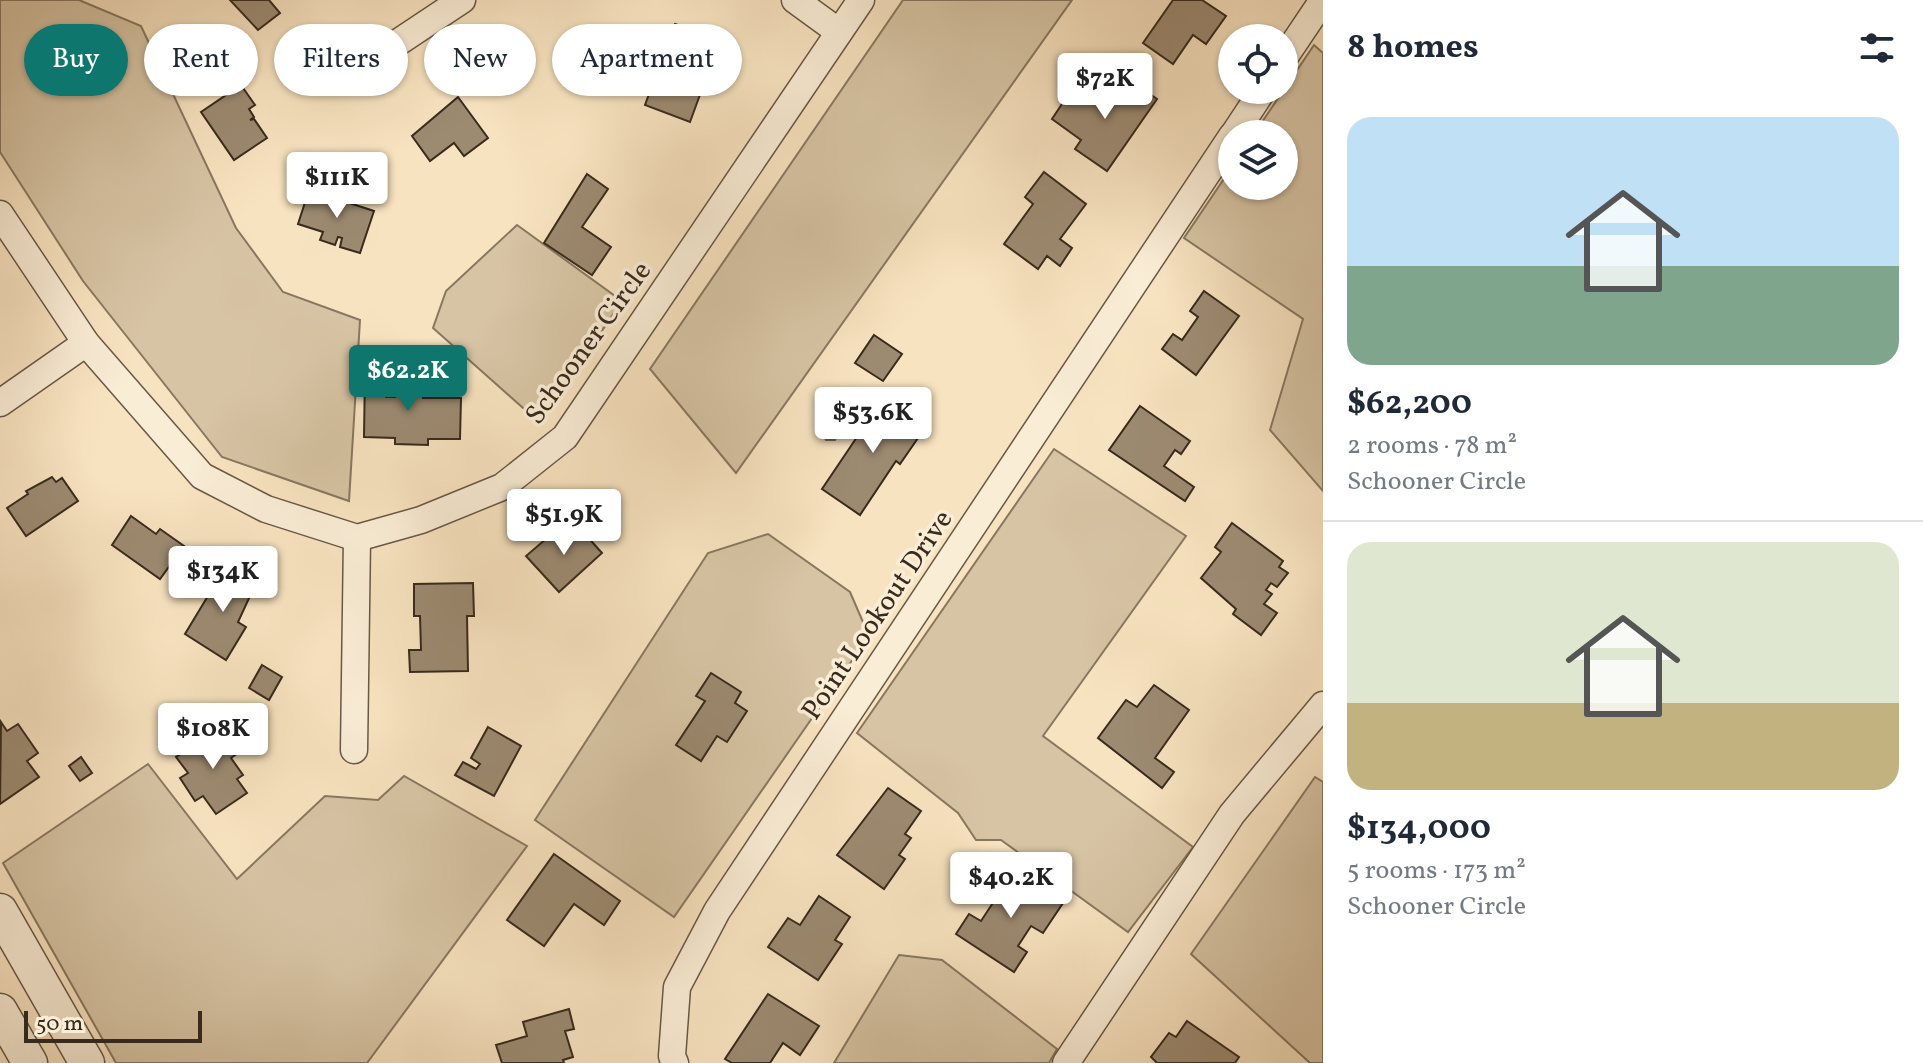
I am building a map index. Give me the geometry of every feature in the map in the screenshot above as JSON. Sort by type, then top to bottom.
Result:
[{"type":"street","points":[[408,36],[462,0]]},
{"type":"street","points":[[795,0],[839,32]]},
{"type":"street","name":"Schooner Circle","points":[[357,538],[421,520],[502,487],[565,437],[861,0]]},
{"type":"street","points":[[1298,37],[1323,0]]},
{"type":"street","name":"Point Lookout Drive","points":[[675,1063],[672,1056],[677,987],[717,911],[1218,158]]},
{"type":"street","points":[[0,214],[86,343],[202,476],[266,509],[357,538],[354,750]]},
{"type":"street","points":[[0,403],[86,343]]},
{"type":"street","points":[[1066,1063],[1232,814],[1323,705]]},
{"type":"street","points":[[0,911],[87,1063]]},
{"type":"street","points":[[0,1011],[30,1063]]},
{"type":"shaded area","points":[[0,0],[79,0],[141,26],[144,32],[144,96],[174,96],[236,228],[283,292],[360,320],[349,501],[222,457],[83,281],[0,152]]},
{"type":"shaded area","points":[[903,0],[1072,0],[736,473],[650,369]]},
{"type":"shaded area","points":[[1314,45],[1323,53],[1323,491],[1270,430],[1303,319],[1184,238],[1218,188],[1218,200],[1298,200],[1298,120],[1263,120],[1274,104],[1298,104],[1298,69]]},
{"type":"shaded area","points":[[517,225],[622,301],[540,423],[433,328],[446,291]]},
{"type":"shaded area","points":[[839,405],[846,415],[835,440],[826,440],[821,428],[830,410]]},
{"type":"shaded area","points":[[1054,449],[1186,536],[1043,736],[1193,847],[1128,932],[1001,840],[976,840],[958,813],[857,733]]},
{"type":"shaded area","points":[[768,534],[850,592],[869,636],[674,917],[535,820],[708,553]]},
{"type":"shaded area","points":[[148,764],[237,879],[325,796],[378,800],[404,776],[527,846],[367,1063],[116,1063],[3,863]]},
{"type":"shaded area","points":[[1315,777],[1323,782],[1323,1063],[1310,1063],[1191,954]]},
{"type":"shaded area","points":[[899,955],[942,960],[1057,1049],[1049,1063],[834,1063]]},
{"type":"building","points":[[230,0],[269,0],[280,13],[258,30],[258,24],[252,24]]},
{"type":"building","points":[[1173,0],[1202,0],[1226,16],[1206,44],[1193,35],[1173,64],[1143,43]]},
{"type":"building","points":[[1125,77],[1157,99],[1107,171],[1075,149],[1081,140],[1052,119],[1074,86],[1104,107]]},
{"type":"building","points":[[225,96],[249,96],[255,105],[249,109],[254,117],[250,120],[254,119],[267,138],[234,160],[201,112]]},
{"type":"building","points":[[648,96],[700,96],[690,122],[645,105]]},
{"type":"building","points":[[458,97],[488,138],[464,156],[454,143],[430,161],[412,136]]},
{"type":"building","points":[[1044,172],[1086,204],[1060,239],[1072,248],[1060,266],[1047,256],[1038,269],[1004,244],[1033,204],[1025,197]]},
{"type":"building","points":[[587,174],[608,189],[582,227],[611,247],[592,275],[544,243]]},
{"type":"building","points":[[309,190],[374,211],[360,253],[340,247],[342,238],[338,237],[335,245],[320,240],[323,232],[298,224]]},
{"type":"building","points":[[1204,291],[1239,316],[1196,375],[1162,349],[1173,334],[1182,340],[1198,317],[1190,311]]},
{"type":"building","points":[[874,335],[902,354],[883,381],[855,363]]},
{"type":"building","points":[[365,371],[387,371],[386,397],[395,397],[395,383],[423,383],[423,398],[461,398],[460,439],[428,439],[428,445],[395,444],[395,438],[364,437]]},
{"type":"building","points":[[884,397],[922,423],[914,435],[918,438],[900,464],[896,461],[860,515],[822,489],[857,437],[852,433],[869,408],[875,412]]},
{"type":"building","points":[[1140,406],[1190,441],[1181,454],[1175,450],[1164,466],[1194,487],[1185,501],[1109,450]]},
{"type":"building","points":[[52,477],[56,482],[62,478],[78,501],[26,536],[7,508],[28,494],[26,491]]},
{"type":"building","points":[[131,516],[156,534],[160,529],[184,546],[160,579],[112,545]]},
{"type":"building","points":[[575,523],[602,553],[559,592],[526,556],[547,538],[549,540],[558,532],[561,536]]},
{"type":"building","points":[[1232,523],[1283,561],[1279,567],[1288,573],[1277,587],[1271,583],[1266,590],[1272,594],[1264,604],[1277,613],[1261,635],[1233,614],[1236,609],[1201,578],[1221,552],[1215,547]]},
{"type":"building","points":[[226,566],[256,583],[238,622],[246,627],[226,660],[185,634]]},
{"type":"building","points":[[473,583],[474,616],[467,616],[468,671],[410,672],[409,650],[421,650],[420,616],[414,616],[414,584]]},
{"type":"building","points":[[262,665],[282,677],[269,700],[249,688]]},
{"type":"building","points":[[711,673],[741,692],[735,703],[747,711],[727,742],[717,736],[701,761],[676,745],[705,701],[696,696]]},
{"type":"building","points":[[1154,685],[1189,710],[1155,758],[1174,772],[1162,788],[1098,738],[1126,700],[1137,707]]},
{"type":"building","points":[[1,722],[7,731],[18,724],[38,753],[27,761],[39,777],[0,804]]},
{"type":"building","points":[[220,727],[238,753],[231,758],[243,775],[237,779],[247,793],[216,814],[203,796],[195,801],[180,778],[188,773],[176,757]]},
{"type":"building","points":[[488,727],[521,746],[494,796],[455,775],[463,762],[476,769],[480,764],[471,758]]},
{"type":"building","points":[[81,757],[92,773],[80,781],[69,766]]},
{"type":"building","points":[[888,788],[921,811],[905,834],[911,838],[899,855],[905,859],[884,889],[837,855]]},
{"type":"building","points":[[554,854],[620,901],[604,925],[574,904],[544,946],[507,920]]},
{"type":"building","points":[[1010,868],[1063,903],[1043,933],[1031,926],[1018,946],[1027,952],[1014,972],[956,934],[969,914],[981,921],[1000,892],[996,889]]},
{"type":"building","points":[[819,896],[850,917],[835,940],[842,944],[818,980],[768,947],[788,918],[800,925]]},
{"type":"building","points":[[768,994],[819,1026],[800,1055],[783,1043],[770,1063],[732,1063],[725,1059]]},
{"type":"building","points":[[569,1009],[574,1029],[565,1031],[573,1057],[563,1060],[564,1063],[502,1063],[496,1045],[527,1036],[523,1022]]},
{"type":"building","points":[[1187,1021],[1239,1057],[1235,1063],[1157,1063],[1151,1057],[1169,1033],[1176,1037]]}]
